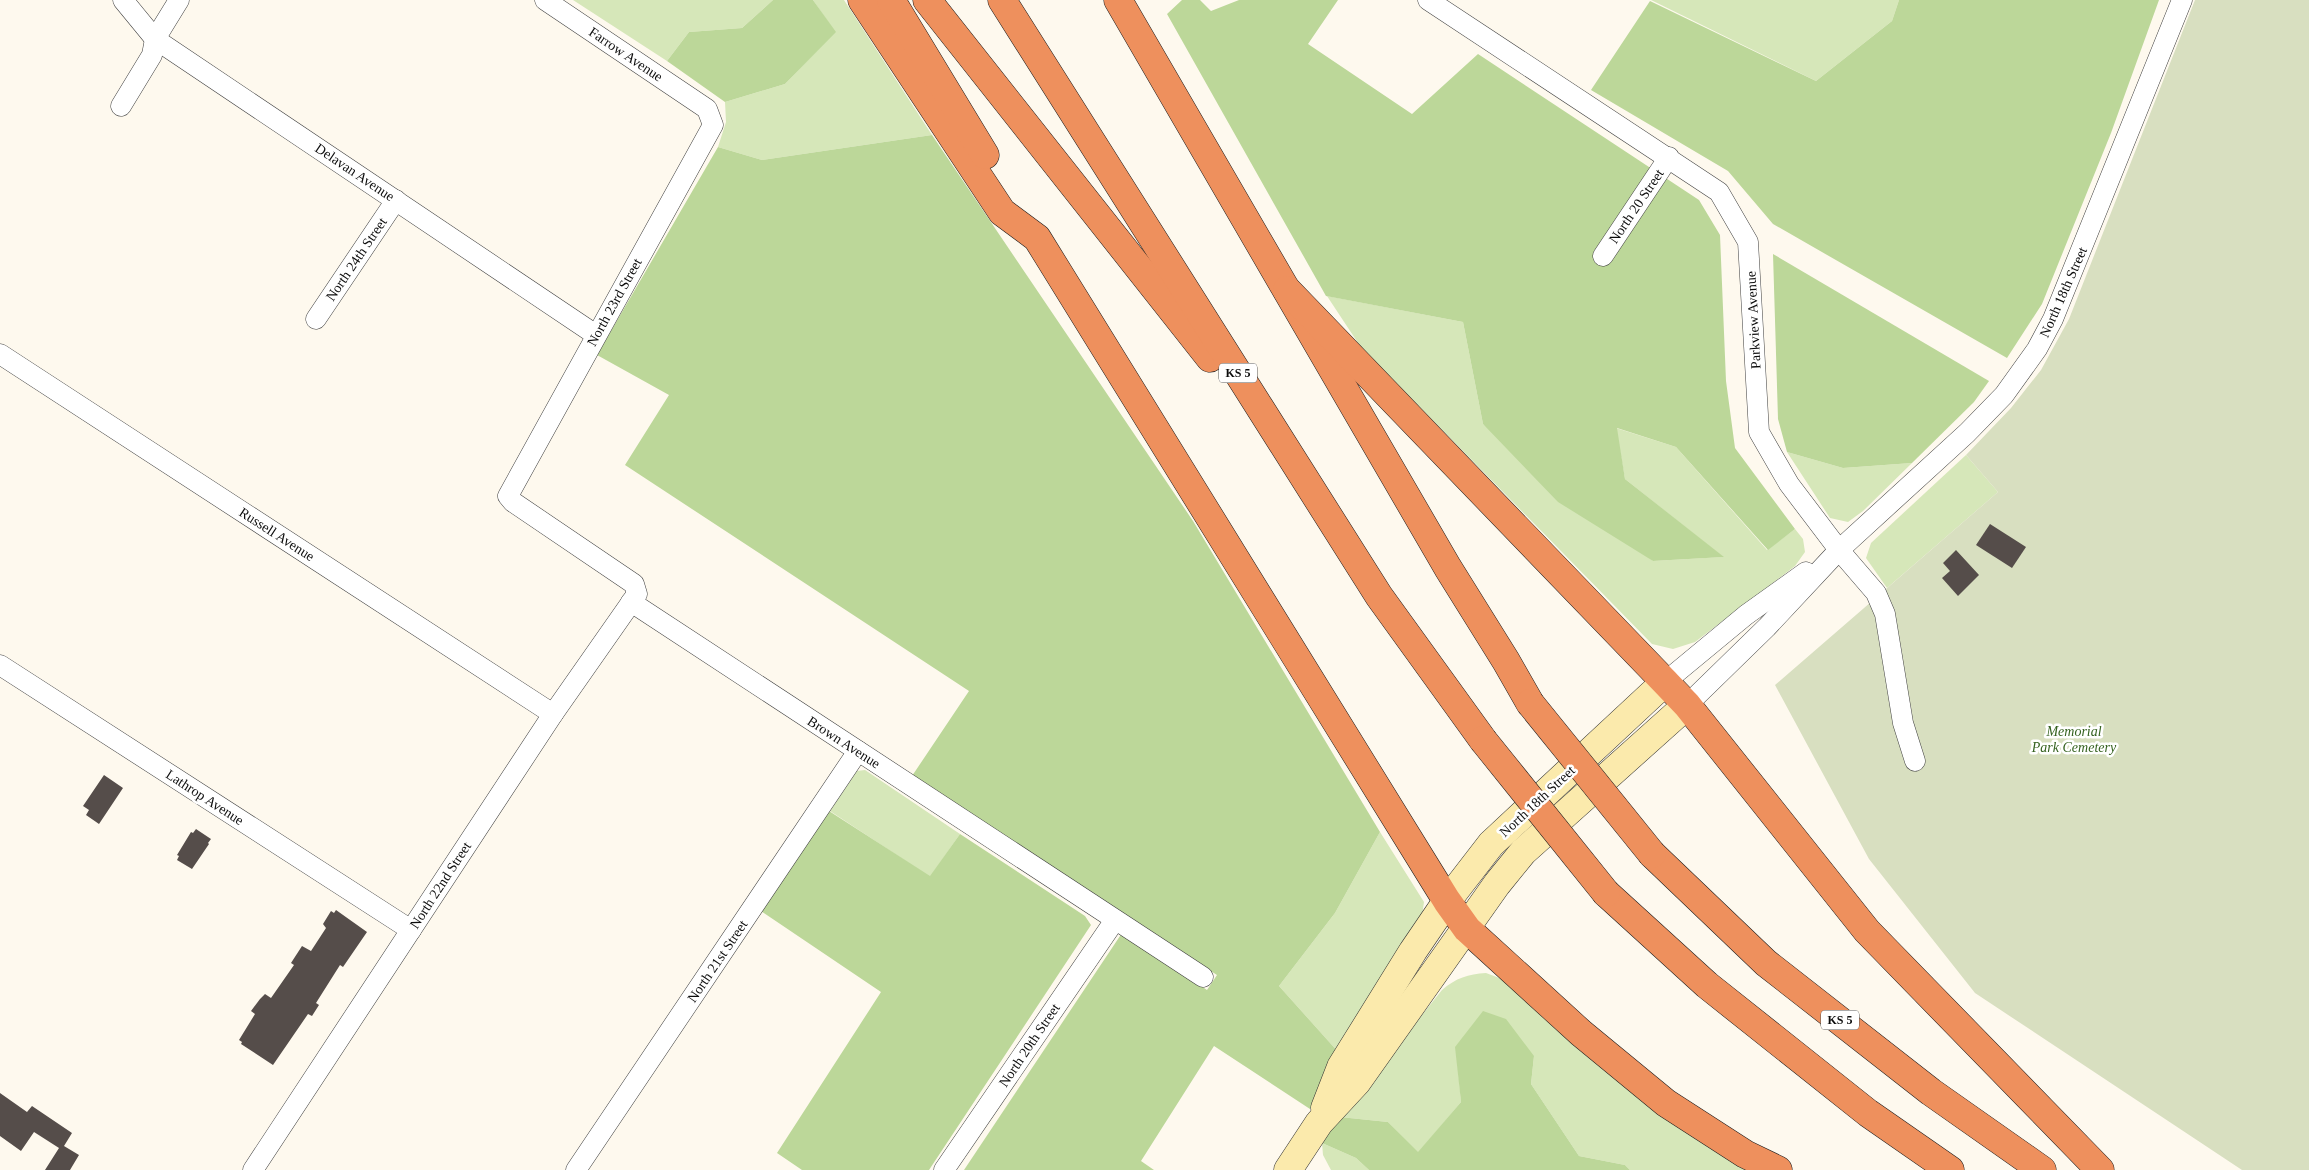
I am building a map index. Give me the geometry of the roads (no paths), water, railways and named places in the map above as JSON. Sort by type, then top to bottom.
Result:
[{"type":"highway","points":[[862,0],[1002,212],[1037,238]]},
{"type":"highway","points":[[891,0],[1447,901],[1467,929],[1581,1033],[1666,1104],[1745,1154],[1778,1170]]},
{"type":"highway","points":[[927,0],[1302,475]]},
{"type":"highway","name":"KS 5","points":[[1002,0],[1379,596],[1483,740],[1606,893],[1707,985],[1868,1112],[1950,1170]]},
{"type":"highway","name":"KS 5","points":[[1118,0],[1448,568],[1530,703],[1652,854],[1766,963],[1931,1092],[2042,1170]]},
{"type":"highway","points":[[1286,290],[1666,682],[1687,705],[1866,931],[2100,1170]]},
{"type":"main road","name":"North 18th Street","points":[[1319,1123],[1341,1067],[1413,951],[1447,901],[1491,844],[1666,682]]},
{"type":"main road","name":"North 18th Street","points":[[1288,1170],[1319,1123],[1357,1082],[1497,884],[1523,852],[1687,705]]},
{"type":"street","name":"Delavan Avenue","points":[[123,0],[155,38],[596,335]]},
{"type":"street","points":[[121,106],[152,55],[155,38],[179,0]]},
{"type":"street","name":"Farrow Avenue","points":[[545,0],[707,109]]},
{"type":"street","name":"Parkview Avenue","points":[[1428,0],[1720,192],[1748,242],[1758,432],[1789,484],[1839,550],[1876,593],[1885,614],[1902,723],[1915,761]]},
{"type":"street","name":"North 18th Street","points":[[1687,705],[1767,627],[1839,550],[1998,402],[2037,349],[2054,319],[2182,0]]},
{"type":"street","name":"North 23rd Street","points":[[631,602],[636,594],[634,584],[513,502],[508,496],[713,126],[707,109]]},
{"type":"street","name":"North 20 Street","points":[[1603,256],[1669,157]]},
{"type":"street","name":"North 24th Street","points":[[316,319],[396,200]]},
{"type":"street","name":"Russell Avenue","points":[[0,354],[552,714]]},
{"type":"street","name":"North 18th Street","points":[[1666,682],[1746,615],[1839,550]]},
{"type":"street","name":"North 22nd Street","points":[[253,1170],[552,714],[631,602]]},
{"type":"street","name":"Brown Avenue","points":[[631,602],[1203,977]]},
{"type":"street","name":"Lathrop Avenue","points":[[0,665],[411,930]]},
{"type":"street","name":"North 21st Street","points":[[576,1170],[858,751]]},
{"type":"street","name":"North 20th Street","points":[[944,1170],[1114,920]]},
{"type":"park label","name":"Memorial Park Cemetery","points":[[2074,740]]}]
